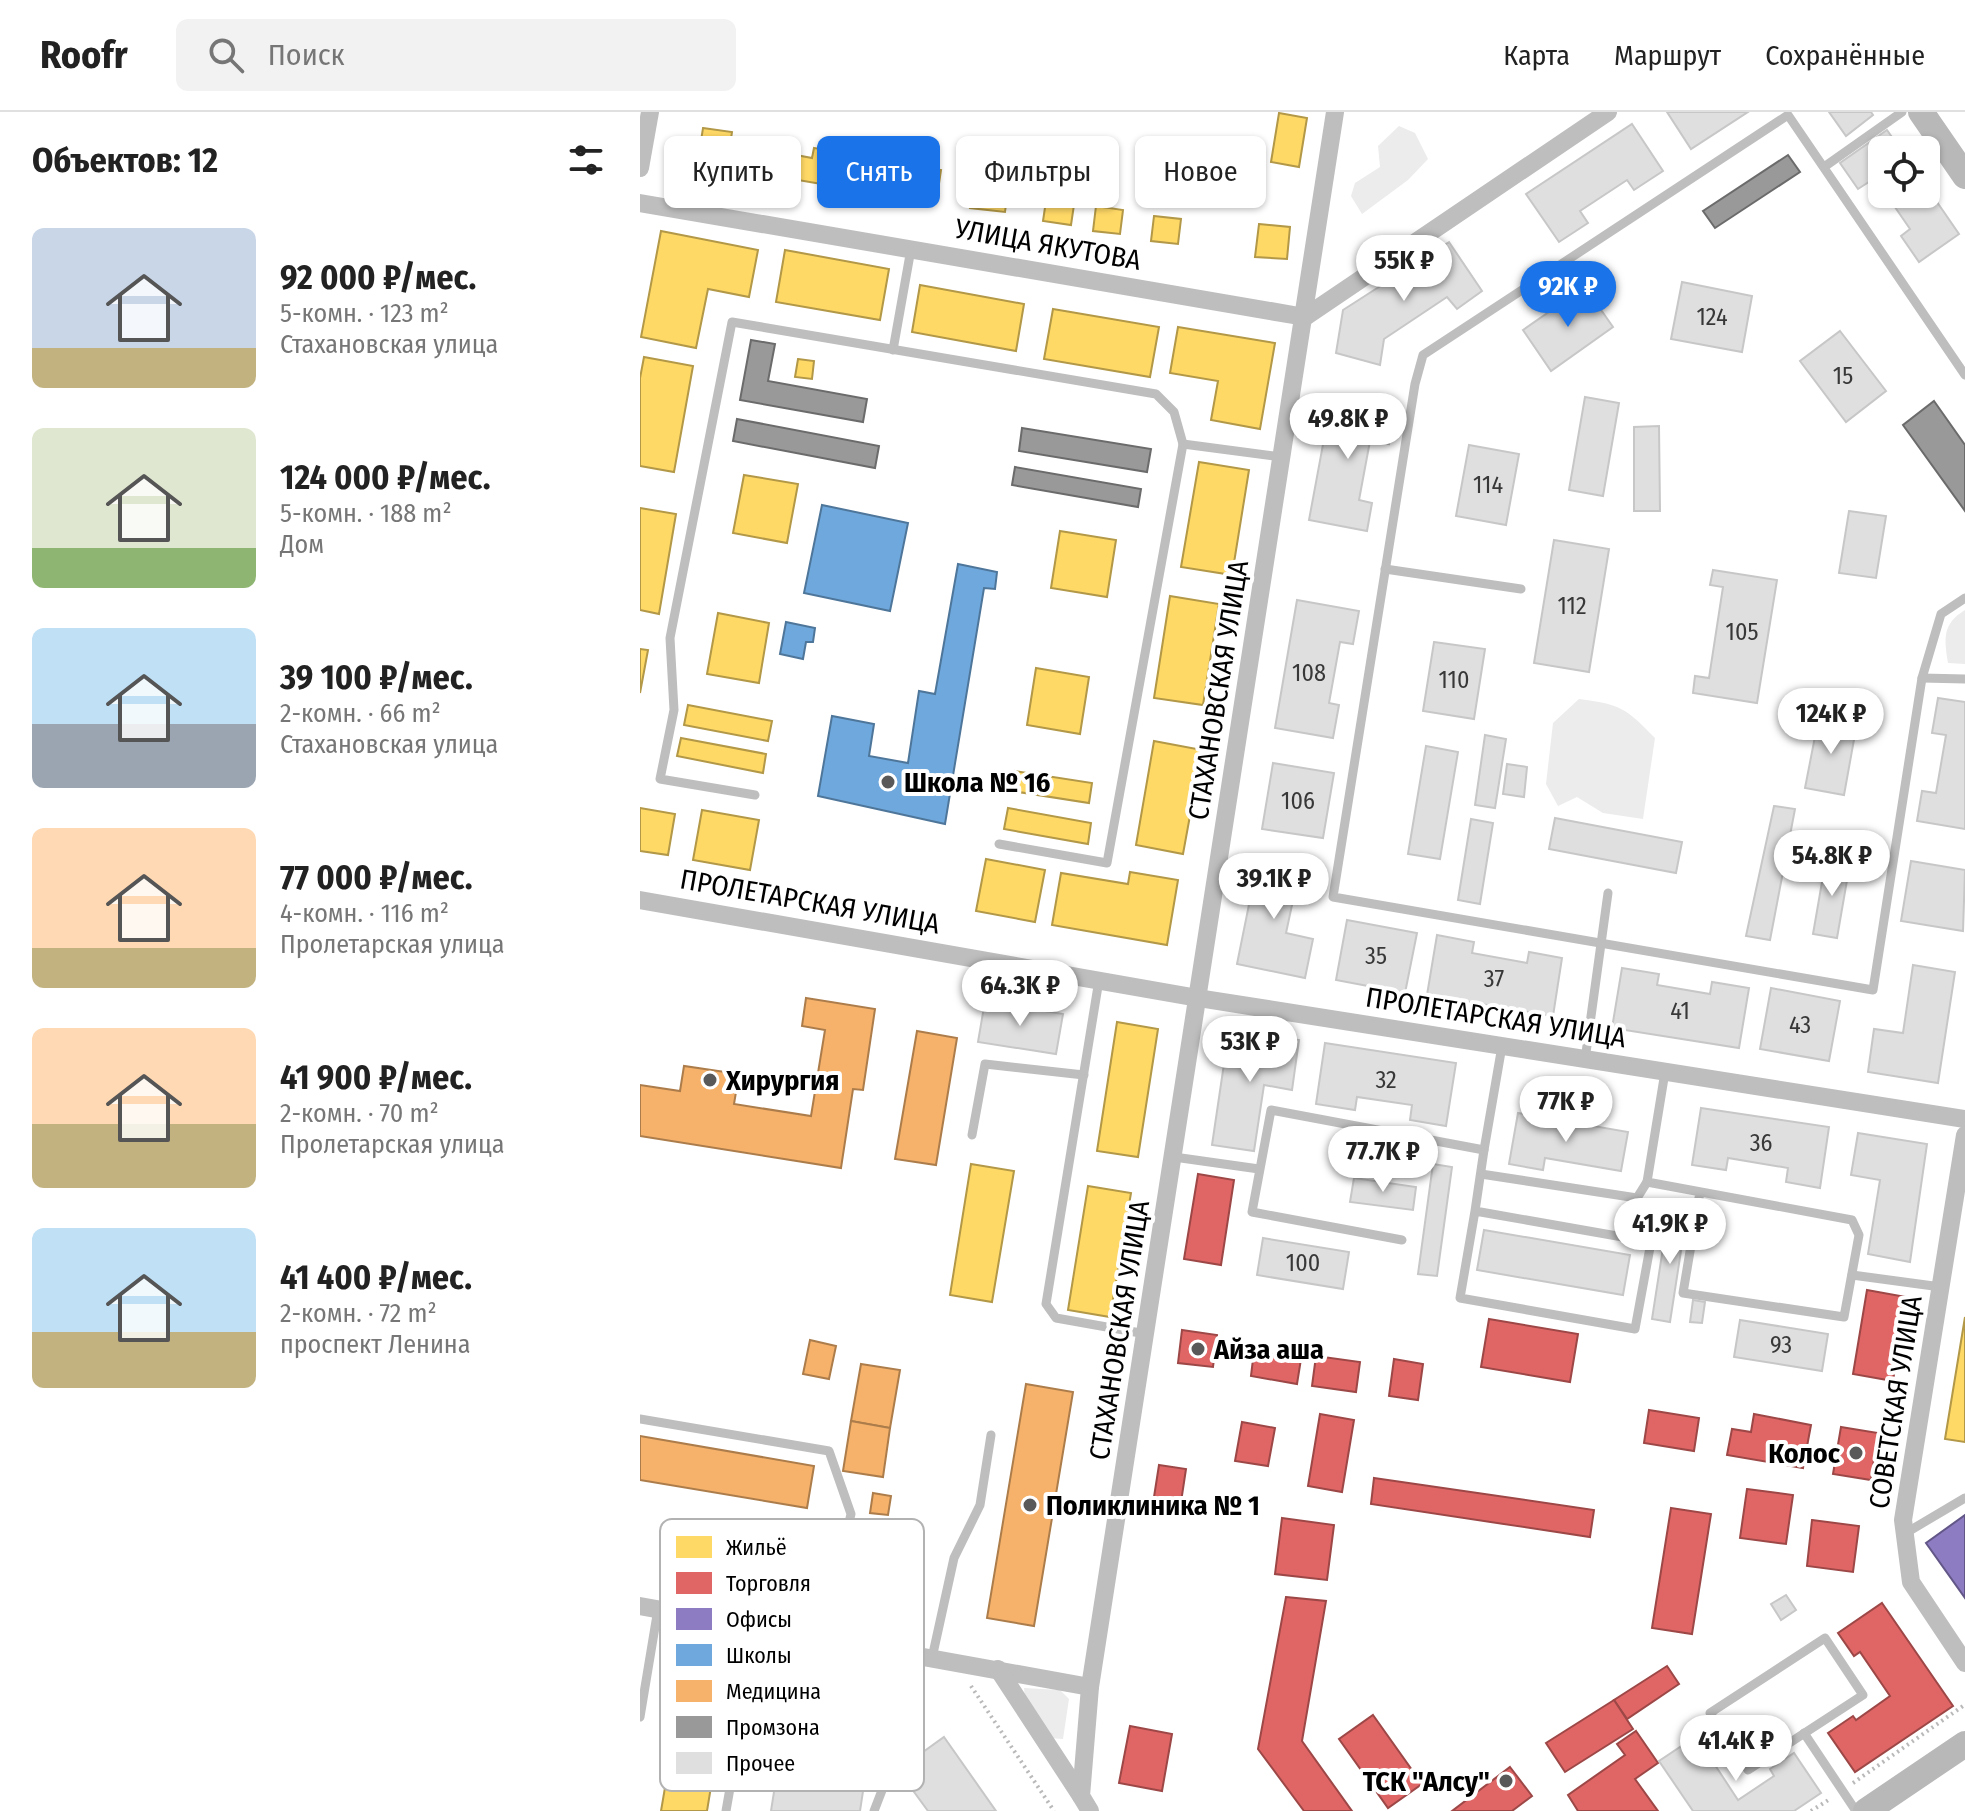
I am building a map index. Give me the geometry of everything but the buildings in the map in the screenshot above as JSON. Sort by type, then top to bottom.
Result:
[{"type":"street","points":[[640,168],[650,112]]},
{"type":"street","name":"СТАХАНОВСКАЯ УЛИЦА","points":[[1086,1804],[1090,1687],[1335,112]]},
{"type":"street","points":[[1305,317],[1608,112]]},
{"type":"street","points":[[1921,112],[1965,176]]},
{"type":"street","name":"УЛИЦА ЯКУТОВА","points":[[640,203],[1305,317]]},
{"type":"street","name":"ПРОЛЕТАРСКАЯ УЛИЦА","points":[[640,900],[1198,998],[1965,1119]]},
{"type":"street","name":"СОВЕТСКАЯ УЛИЦА","points":[[1965,1135],[1958,1222],[1941,1287],[1903,1520],[1911,1582],[1965,1663]]},
{"type":"street","points":[[924,1657],[1090,1687]]},
{"type":"street","points":[[998,1669],[1086,1804]]},
{"type":"street","points":[[1866,1811],[1965,1744]]},
{"type":"lane","points":[[1824,167],[1902,112]]},
{"type":"lane","points":[[1965,375],[1788,115],[1423,355],[1415,384],[1333,897],[1873,990],[1922,678],[1941,614],[1965,598]]},
{"type":"lane","points":[[893,350],[911,249]]},
{"type":"lane","points":[[755,795],[660,779],[674,710],[670,638],[732,322],[1156,394],[1174,412],[1183,444],[1107,863],[999,844]]},
{"type":"lane","points":[[1183,444],[1282,457]]},
{"type":"lane","points":[[1385,569],[1521,589]]},
{"type":"lane","points":[[1922,678],[1965,679]]},
{"type":"lane","points":[[1585,1060],[1608,893]]},
{"type":"lane","points":[[1099,980],[1046,1304],[1056,1318],[1147,1335]]},
{"type":"lane","points":[[1475,1211],[1651,1242],[1635,1329],[1460,1298],[1502,1046]]},
{"type":"lane","points":[[972,1135],[985,1064],[1084,1075]]},
{"type":"lane","points":[[1481,1174],[1637,1198],[1647,1182],[1665,1072]]},
{"type":"lane","points":[[1402,1240],[1252,1212],[1271,1110],[1484,1150]]},
{"type":"lane","points":[[1174,1157],[1259,1169]]},
{"type":"lane","points":[[1647,1182],[1852,1220],[1859,1235],[1844,1317],[1683,1293],[1700,1192]]},
{"type":"lane","points":[[1852,1275],[1941,1287]]},
{"type":"lane","points":[[640,1419],[829,1451],[851,1514],[850,1519]]},
{"type":"lane","points":[[932,1658],[954,1558],[980,1505],[991,1435]]},
{"type":"lane","points":[[1904,1534],[1965,1498]]},
{"type":"lane","points":[[640,1717],[649,1607]]},
{"type":"lane","points":[[1825,1638],[1863,1695],[1804,1733],[1748,1770],[1710,1713],[1825,1638]]},
{"type":"lane","points":[[1804,1733],[1856,1811]]},
{"type":"lane","points":[[726,1811],[729,1791]]},
{"type":"lane","points":[[874,1811],[882,1791]]},
{"type":"path","points":[[954,1661],[1054,1811]]},
{"type":"path","points":[[1811,1811],[1963,1706]]},
{"type":"shaded area","points":[[1399,126],[1415,133],[1428,159],[1408,180],[1362,214],[1351,196],[1355,183],[1380,167],[1378,146]]},
{"type":"shaded area","points":[[1965,610],[1965,664],[1948,663],[1946,633],[1952,621]]},
{"type":"shaded area","points":[[1579,699],[1622,709],[1655,738],[1643,819],[1603,813],[1577,797],[1558,806],[1546,784],[1553,723]]},
{"type":"shaded area","points":[[1024,1688],[1060,1690],[1069,1699],[1063,1739],[1049,1738],[1025,1698]]},
{"type":"place","name":"Школа № 16","points":[[888,782]]},
{"type":"place","name":"Хирургия","points":[[710,1080]]},
{"type":"place","name":"Айза аша","points":[[1198,1349]]},
{"type":"place","name":"Колос","points":[[1856,1453]]},
{"type":"place","name":"Поликлиника № 1","points":[[1030,1505]]},
{"type":"place","name":"ТСК \"Алсу\"","points":[[1506,1781]]}]
